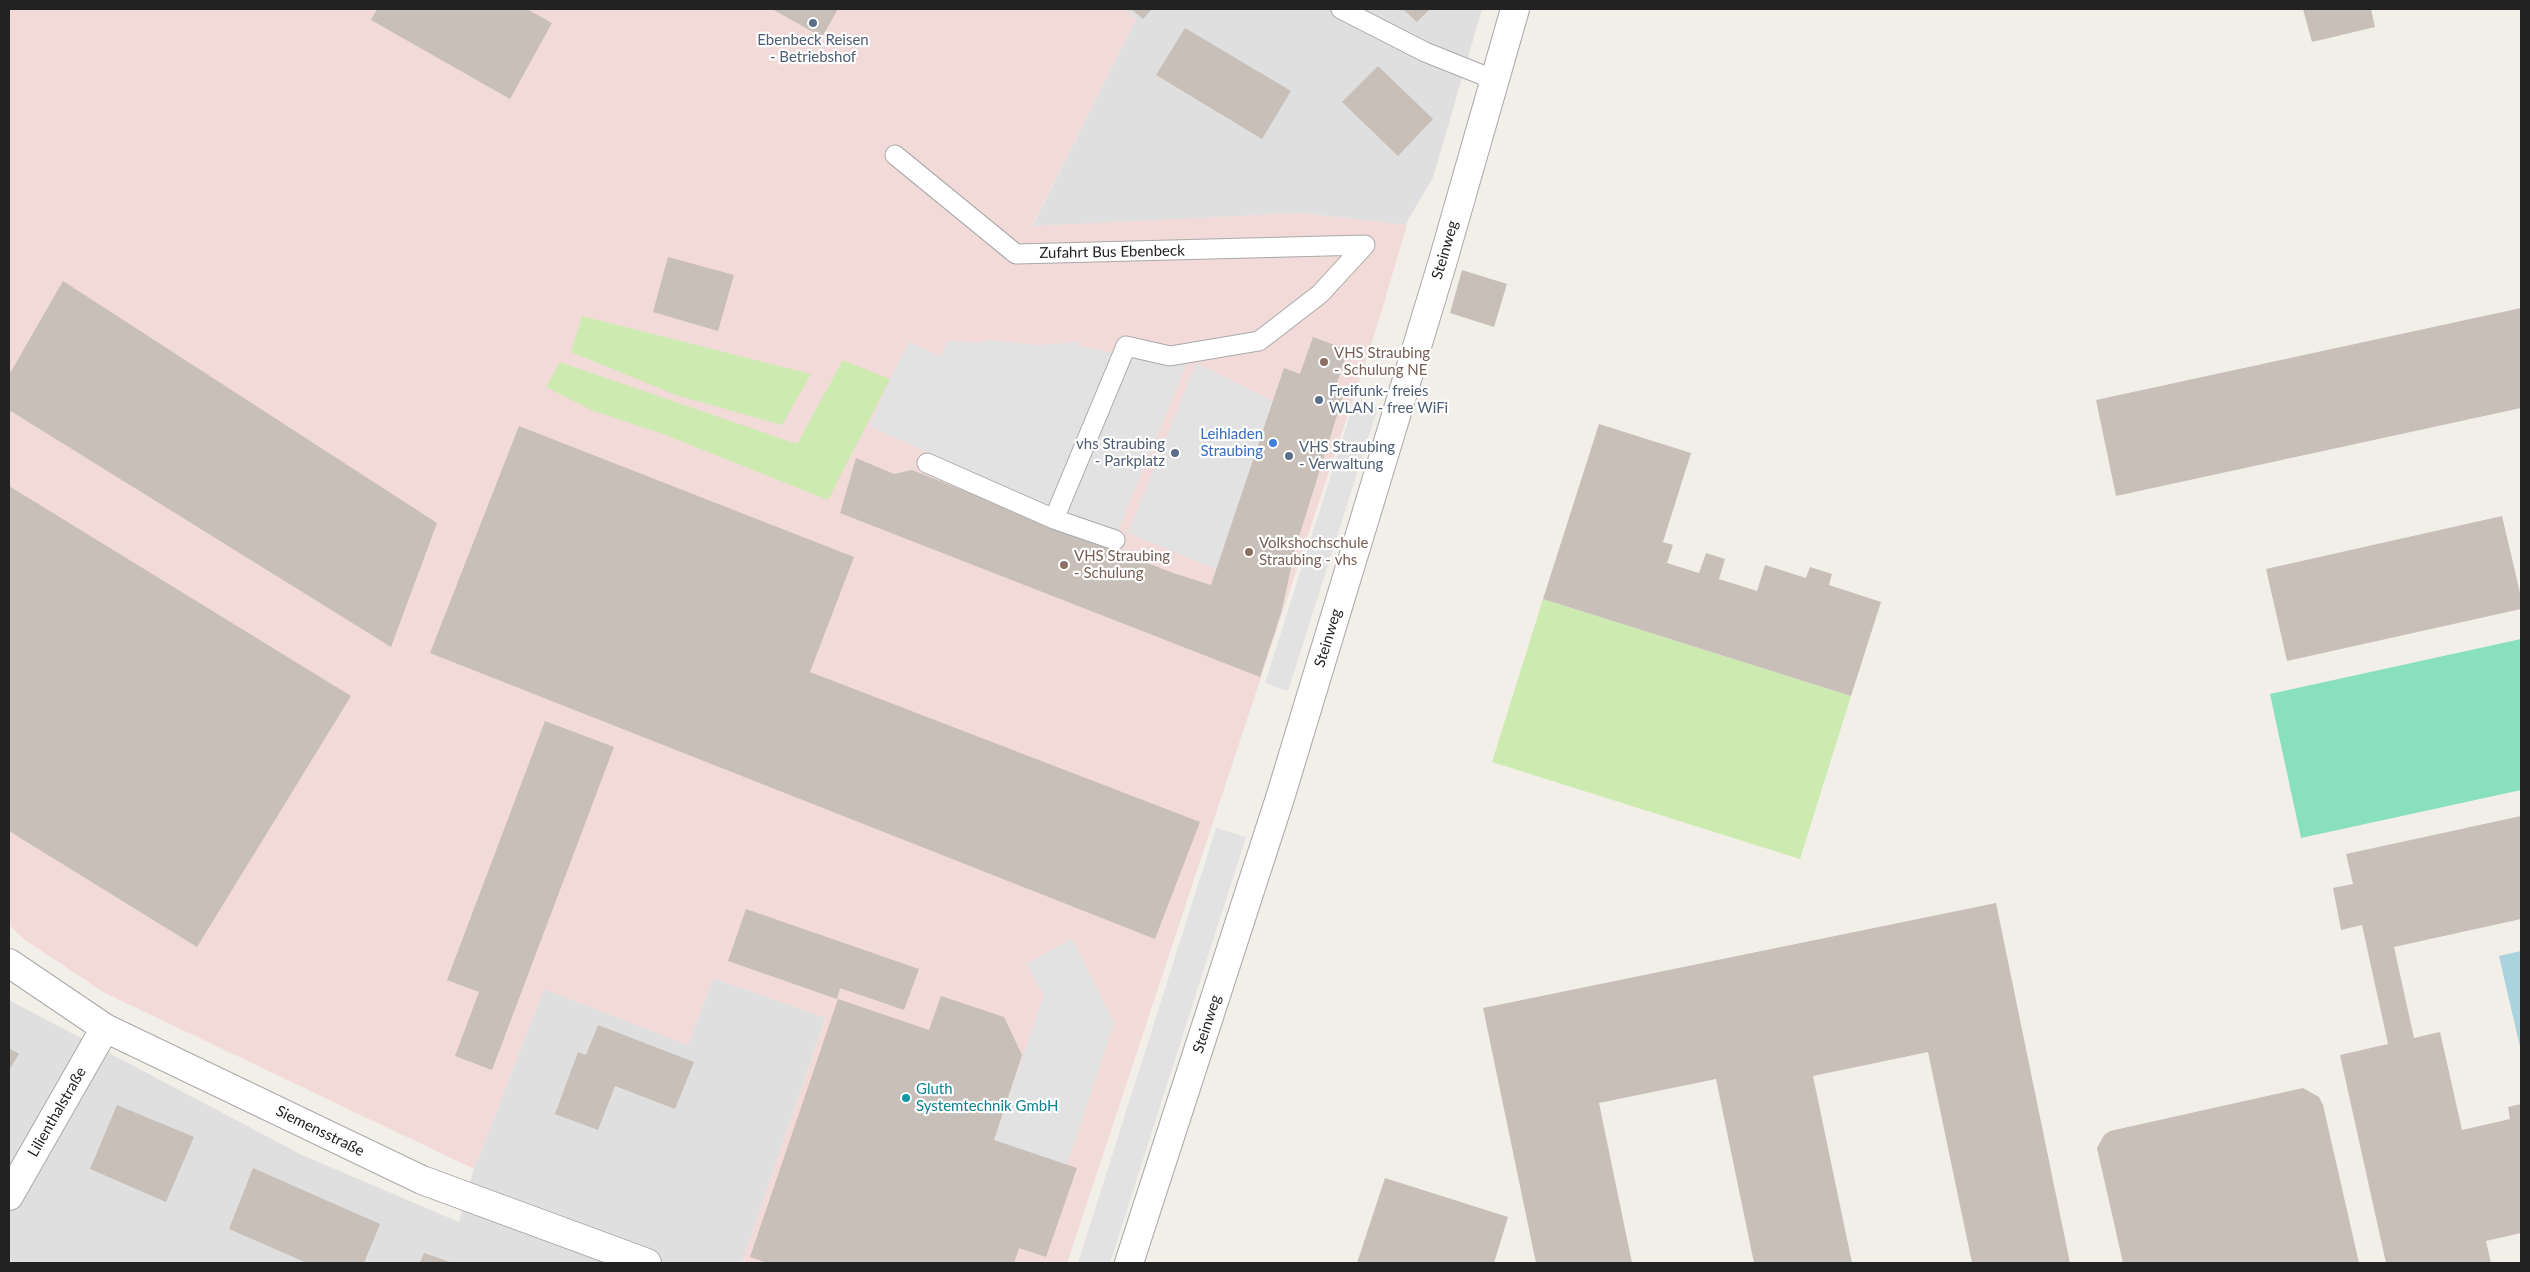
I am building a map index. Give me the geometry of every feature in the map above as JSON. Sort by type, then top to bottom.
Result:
[{"type":"street","name":"Steinweg","points":[[1129,1263],[1280,798],[1515,9]]},
{"type":"street","name":"Siemensstraße","points":[[9,963],[105,1028],[422,1180],[648,1263]]},
{"type":"street","name":"Lilienthalstraße","points":[[9,1196],[105,1028]]},
{"type":"lane","points":[[1341,9],[1425,52],[1495,80]]},
{"type":"lane","name":"Zufahrt Bus Ebenbeck","points":[[895,155],[1016,254],[1365,245],[1320,294],[1259,341],[1170,356],[1126,346],[1054,519]]},
{"type":"lane","points":[[927,463],[1054,519],[1115,540]]},
{"type":"shaded area","points":[[9,9],[1124,9],[1136,20],[1032,226],[1301,213],[1407,225],[1374,336],[1067,1263],[749,1263],[742,1261],[826,1018],[713,978],[688,1045],[544,989],[474,1169],[105,993],[25,940],[9,925]]},
{"type":"shaded area","points":[[1124,9],[1482,9],[1433,178],[1405,225],[1301,213],[1032,227],[1136,20]]},
{"type":"shaded area","points":[[985,340],[1038,345],[1080,342],[1079,346],[1186,365],[1118,531],[1063,511],[1056,512],[870,426],[890,379],[909,342],[940,356],[948,341],[981,343]]},
{"type":"shaded area","points":[[1196,363],[1273,401],[1216,569],[1128,533]]},
{"type":"shaded area","points":[[1355,399],[1378,407],[1288,691],[1265,683]]},
{"type":"shaded area","points":[[1216,828],[1246,837],[1110,1263],[1078,1263]]},
{"type":"shaded area","name":"Gluth Systemtechnik GmbH","points":[[1072,939],[1114,1023],[1067,1165],[994,1140],[1044,995],[1026,964]]},
{"type":"shaded area","points":[[713,978],[826,1017],[742,1263],[9,1263],[9,1000],[302,1155],[459,1222],[474,1169],[544,988],[688,1044]]},
{"type":"green space","points":[[582,316],[811,374],[782,425],[676,395],[571,352]]},
{"type":"green space","points":[[843,360],[890,379],[828,500],[663,434],[591,410],[546,387],[560,362],[797,444]]},
{"type":"green space","points":[[1543,599],[1851,696],[1800,859],[1492,762]]},
{"type":"green space","points":[[2521,639],[2521,790],[2301,838],[2270,694]]},
{"type":"water","points":[[2521,951],[2521,1047],[2520,1047],[2499,956]]},
{"type":"building","points":[[377,9],[527,9],[552,23],[510,99],[371,20]]},
{"type":"building","name":"Ebenbeck Reisen - Betriebshof","points":[[772,9],[838,9],[822,37]]},
{"type":"building","points":[[1131,9],[1152,9],[1143,19]]},
{"type":"building","points":[[1403,9],[1430,9],[1417,22]]},
{"type":"building","points":[[2303,9],[2371,9],[2375,27],[2312,42]]},
{"type":"building","points":[[1185,28],[1291,91],[1262,139],[1156,75]]},
{"type":"building","points":[[1378,66],[1433,119],[1398,156],[1342,102]]},
{"type":"building","points":[[668,257],[734,275],[718,331],[653,312]]},
{"type":"building","points":[[1462,270],[1507,284],[1494,327],[1450,313]]},
{"type":"building","points":[[63,281],[437,523],[391,647],[9,410],[9,375]]},
{"type":"building","points":[[2521,308],[2521,408],[2116,496],[2096,400]]},
{"type":"building","name":"VHS Straubing - Schulung","points":[[1313,337],[1348,350],[1336,386],[1345,390],[1296,546],[1281,613],[1260,677],[840,513],[856,458],[894,474],[912,470],[1173,573],[1211,585],[1284,368],[1300,374]]},
{"type":"building","points":[[1599,424],[1691,453],[1663,542],[1673,545],[1667,563],[1699,573],[1706,553],[1725,559],[1719,579],[1757,591],[1765,565],[1806,578],[1810,567],[1832,574],[1829,585],[1881,602],[1851,696],[1543,599]]},
{"type":"building","points":[[519,426],[854,557],[810,672],[1200,822],[1155,939],[430,653]]},
{"type":"building","points":[[9,486],[351,696],[197,947],[9,831]]},
{"type":"building","points":[[2502,516],[2521,597],[2521,609],[2287,661],[2266,569]]},
{"type":"building","points":[[545,721],[614,747],[492,1070],[455,1056],[479,992],[447,980]]},
{"type":"building","points":[[2521,816],[2521,919],[2394,947],[2414,1038],[2440,1032],[2462,1130],[2510,1119],[2508,1107],[2521,1104],[2521,1233],[2486,1241],[2491,1263],[2386,1263],[2340,1055],[2388,1044],[2362,925],[2341,930],[2333,888],[2353,884],[2346,854]]},
{"type":"building","points":[[1996,903],[2070,1263],[1972,1263],[1928,1052],[1813,1076],[1852,1263],[1754,1263],[1716,1079],[1599,1103],[1632,1263],[1536,1263],[1483,1008]]},
{"type":"building","points":[[746,909],[919,969],[904,1010],[840,988],[837,999],[728,961]]},
{"type":"building","name":"Gluth Systemtechnik GmbH","points":[[941,996],[1004,1017],[1022,1055],[994,1140],[1077,1168],[1046,1257],[1019,1248],[1014,1263],[767,1263],[750,1257],[838,999],[929,1030]]},
{"type":"building","points":[[598,1025],[694,1062],[675,1109],[615,1086],[598,1130],[555,1114],[578,1052],[586,1055]]},
{"type":"building","points":[[9,1048],[19,1054],[9,1070]]},
{"type":"building","points":[[2303,1088],[2319,1097],[2323,1105],[2359,1263],[2123,1263],[2097,1148],[2104,1135],[2110,1131]]},
{"type":"building","points":[[117,1105],[194,1137],[166,1202],[90,1169]]},
{"type":"building","points":[[253,1168],[380,1224],[364,1263],[307,1263],[229,1229]]},
{"type":"building","points":[[1385,1178],[1508,1217],[1494,1263],[1357,1263]]},
{"type":"building","points":[[424,1253],[453,1263],[420,1263]]},
{"type":"place","name":"Ebenbeck Reisen - Betriebshof","points":[[813,23]]},
{"type":"place","name":"VHS Straubing - Schulung NE","points":[[1324,362]]},
{"type":"place","name":"Freifunk- freies WLAN - free WiFi","points":[[1319,400]]},
{"type":"place","name":"Leihladen Straubing","points":[[1273,443]]},
{"type":"place","name":"vhs Straubing - Parkplatz","points":[[1175,453]]},
{"type":"place","name":"VHS Straubing - Verwaltung","points":[[1289,456]]},
{"type":"place","name":"Volkshochschule Straubing - vhs","points":[[1249,552]]},
{"type":"place","name":"VHS Straubing - Schulung","points":[[1064,565]]},
{"type":"place","name":"Gluth Systemtechnik GmbH","points":[[906,1098]]}]
